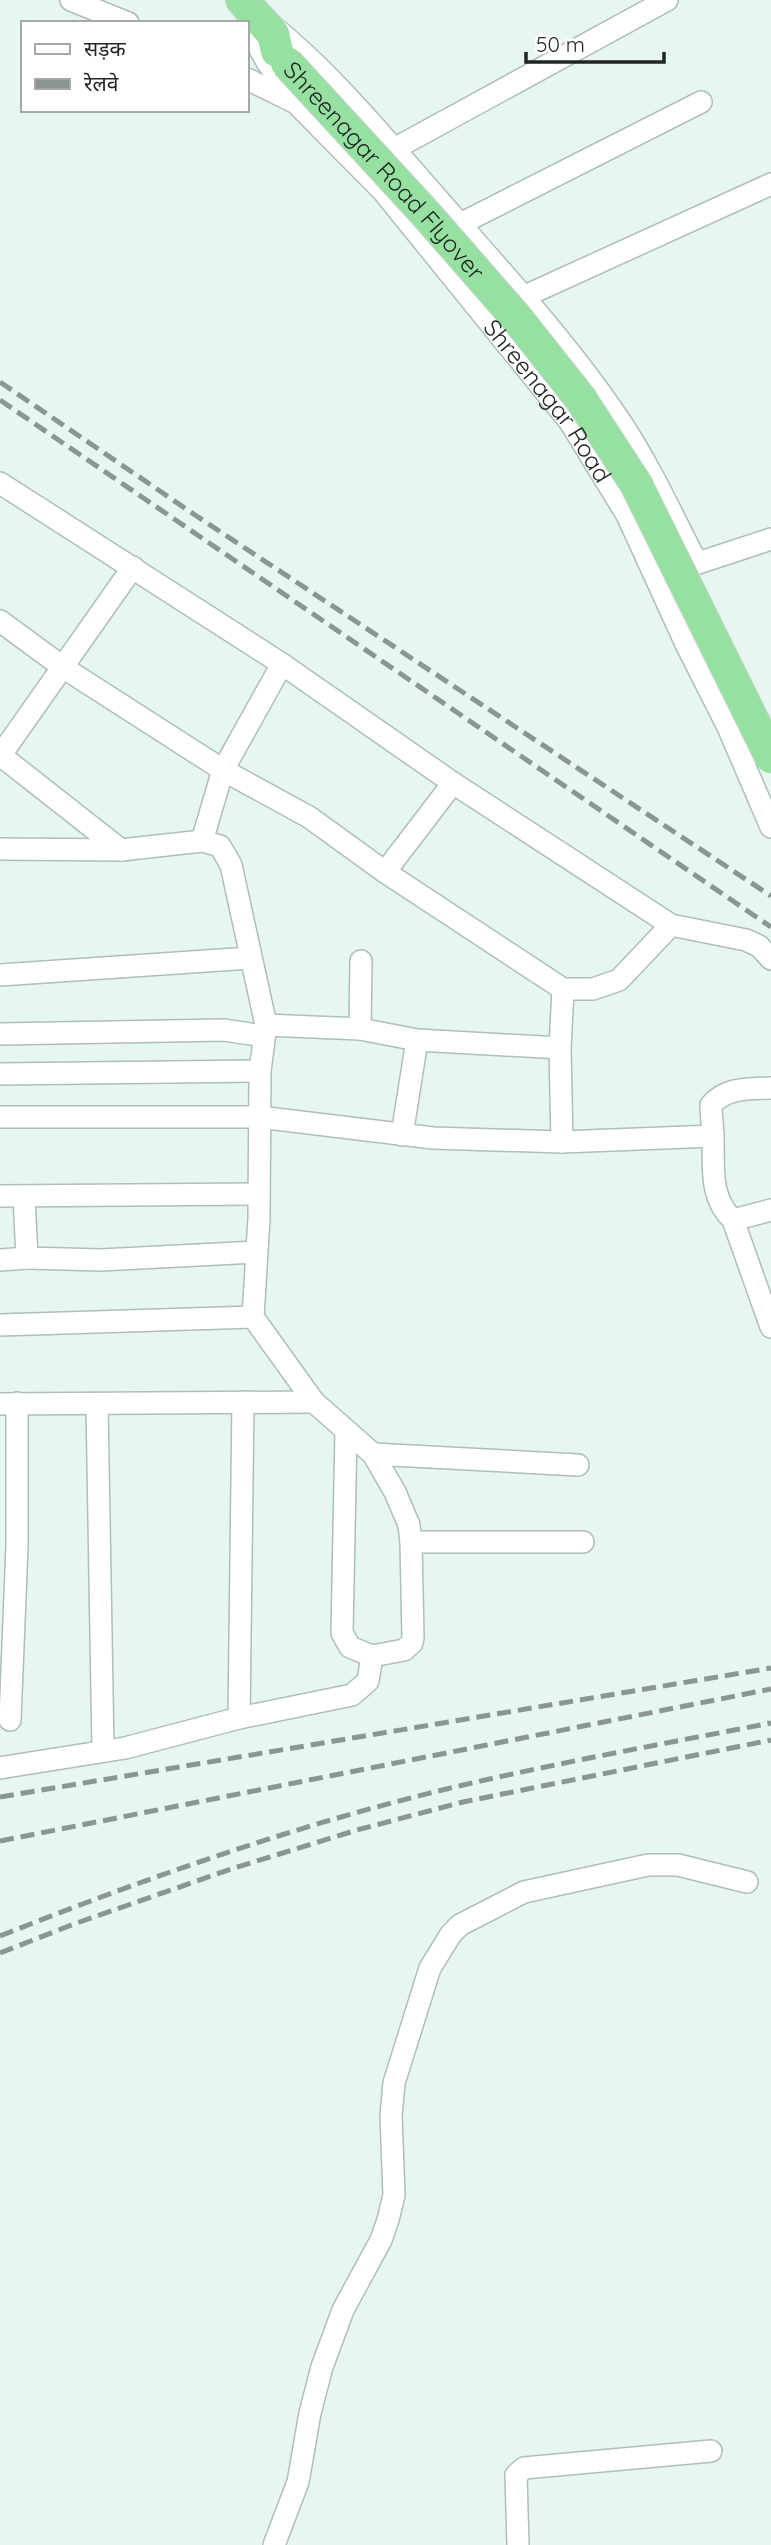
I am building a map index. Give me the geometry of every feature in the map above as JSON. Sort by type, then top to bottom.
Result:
[{"type":"highway","name":"Shreenagar Road","points":[[223,0],[247,18]]},
{"type":"highway","name":"Shreenagar Road Flyover","points":[[247,18],[272,34],[282,57],[443,234],[523,326],[580,398],[636,484],[771,757]]},
{"type":"street","points":[[71,0],[123,21]]},
{"type":"street","points":[[394,149],[667,0]]},
{"type":"street","points":[[247,18],[265,20],[304,52],[394,149],[523,297],[592,381],[622,424],[697,563]]},
{"type":"street","name":"Shreenagar Road","points":[[247,18],[267,62],[296,103],[382,190],[570,422],[627,515],[686,644],[728,727],[771,827]]},
{"type":"street","points":[[248,79],[296,103]]},
{"type":"street","points":[[460,224],[701,102]]},
{"type":"street","points":[[523,297],[771,185]]},
{"type":"street","points":[[0,484],[282,664],[453,783],[671,925],[746,940],[758,946],[771,959]]},
{"type":"street","points":[[657,576],[771,539]]},
{"type":"street","points":[[121,850],[0,755],[133,568]]},
{"type":"street","points":[[0,621],[64,668],[223,770],[309,817],[385,872],[563,989],[593,989],[619,980],[671,925]]},
{"type":"street","points":[[202,841],[223,770],[282,664]]},
{"type":"street","points":[[728,727],[771,731]]},
{"type":"street","points":[[385,872],[453,783]]},
{"type":"street","points":[[0,849],[121,850],[202,841],[220,846],[231,865],[265,1030],[258,1117],[259,1194],[253,1317],[314,1402],[373,1454],[395,1492],[409,1525],[411,1542],[412,1643],[404,1650],[372,1656],[350,1647],[342,1633],[346,1431]]},
{"type":"street","points":[[0,975],[250,958]]},
{"type":"street","points":[[360,1029],[361,961]]},
{"type":"street","points":[[562,1142],[560,1048],[563,989]]},
{"type":"street","points":[[0,1034],[360,1029],[416,1040],[560,1048]]},
{"type":"street","points":[[401,1135],[416,1040]]},
{"type":"street","points":[[0,1074],[260,1071]]},
{"type":"street","points":[[771,1088],[731,1091],[718,1097],[711,1105],[712,1175],[718,1199],[733,1220],[771,1327]]},
{"type":"street","points":[[0,1117],[258,1117],[401,1135],[562,1142],[713,1136]]},
{"type":"street","points":[[0,1196],[259,1194]]},
{"type":"street","points":[[24,1196],[27,1258]]},
{"type":"street","points":[[733,1220],[771,1210]]},
{"type":"street","points":[[0,1260],[100,1260],[256,1252]]},
{"type":"street","points":[[0,1325],[253,1317]]},
{"type":"street","points":[[239,1718],[243,1402]]},
{"type":"street","points":[[10,1720],[17,1546],[8,1403],[314,1402]]},
{"type":"street","points":[[97,1404],[103,1751]]},
{"type":"street","points":[[373,1454],[578,1465]]},
{"type":"street","points":[[411,1542],[583,1542]]},
{"type":"street","points":[[0,1768],[125,1748],[239,1718],[352,1695],[368,1681],[372,1656]]},
{"type":"street","points":[[274,2545],[298,2482],[310,2413],[322,2367],[343,2310],[381,2240],[388,2220],[394,2195],[391,2116],[394,2083],[430,1968],[451,1934],[460,1926],[524,1892],[648,1866],[678,1866],[747,1882]]},
{"type":"street","points":[[518,2545],[515,2487],[516,2475],[524,2468],[711,2451]]},
{"type":"railway","points":[[0,382],[195,515],[771,896]]},
{"type":"railway","points":[[0,400],[771,927]]},
{"type":"railway","points":[[0,1797],[771,1668]]},
{"type":"railway","points":[[0,1841],[771,1689]]},
{"type":"railway","points":[[0,1936],[169,1872],[342,1817],[498,1777],[771,1723]]},
{"type":"railway","points":[[0,1953],[231,1869],[357,1830],[463,1802],[771,1740]]}]
